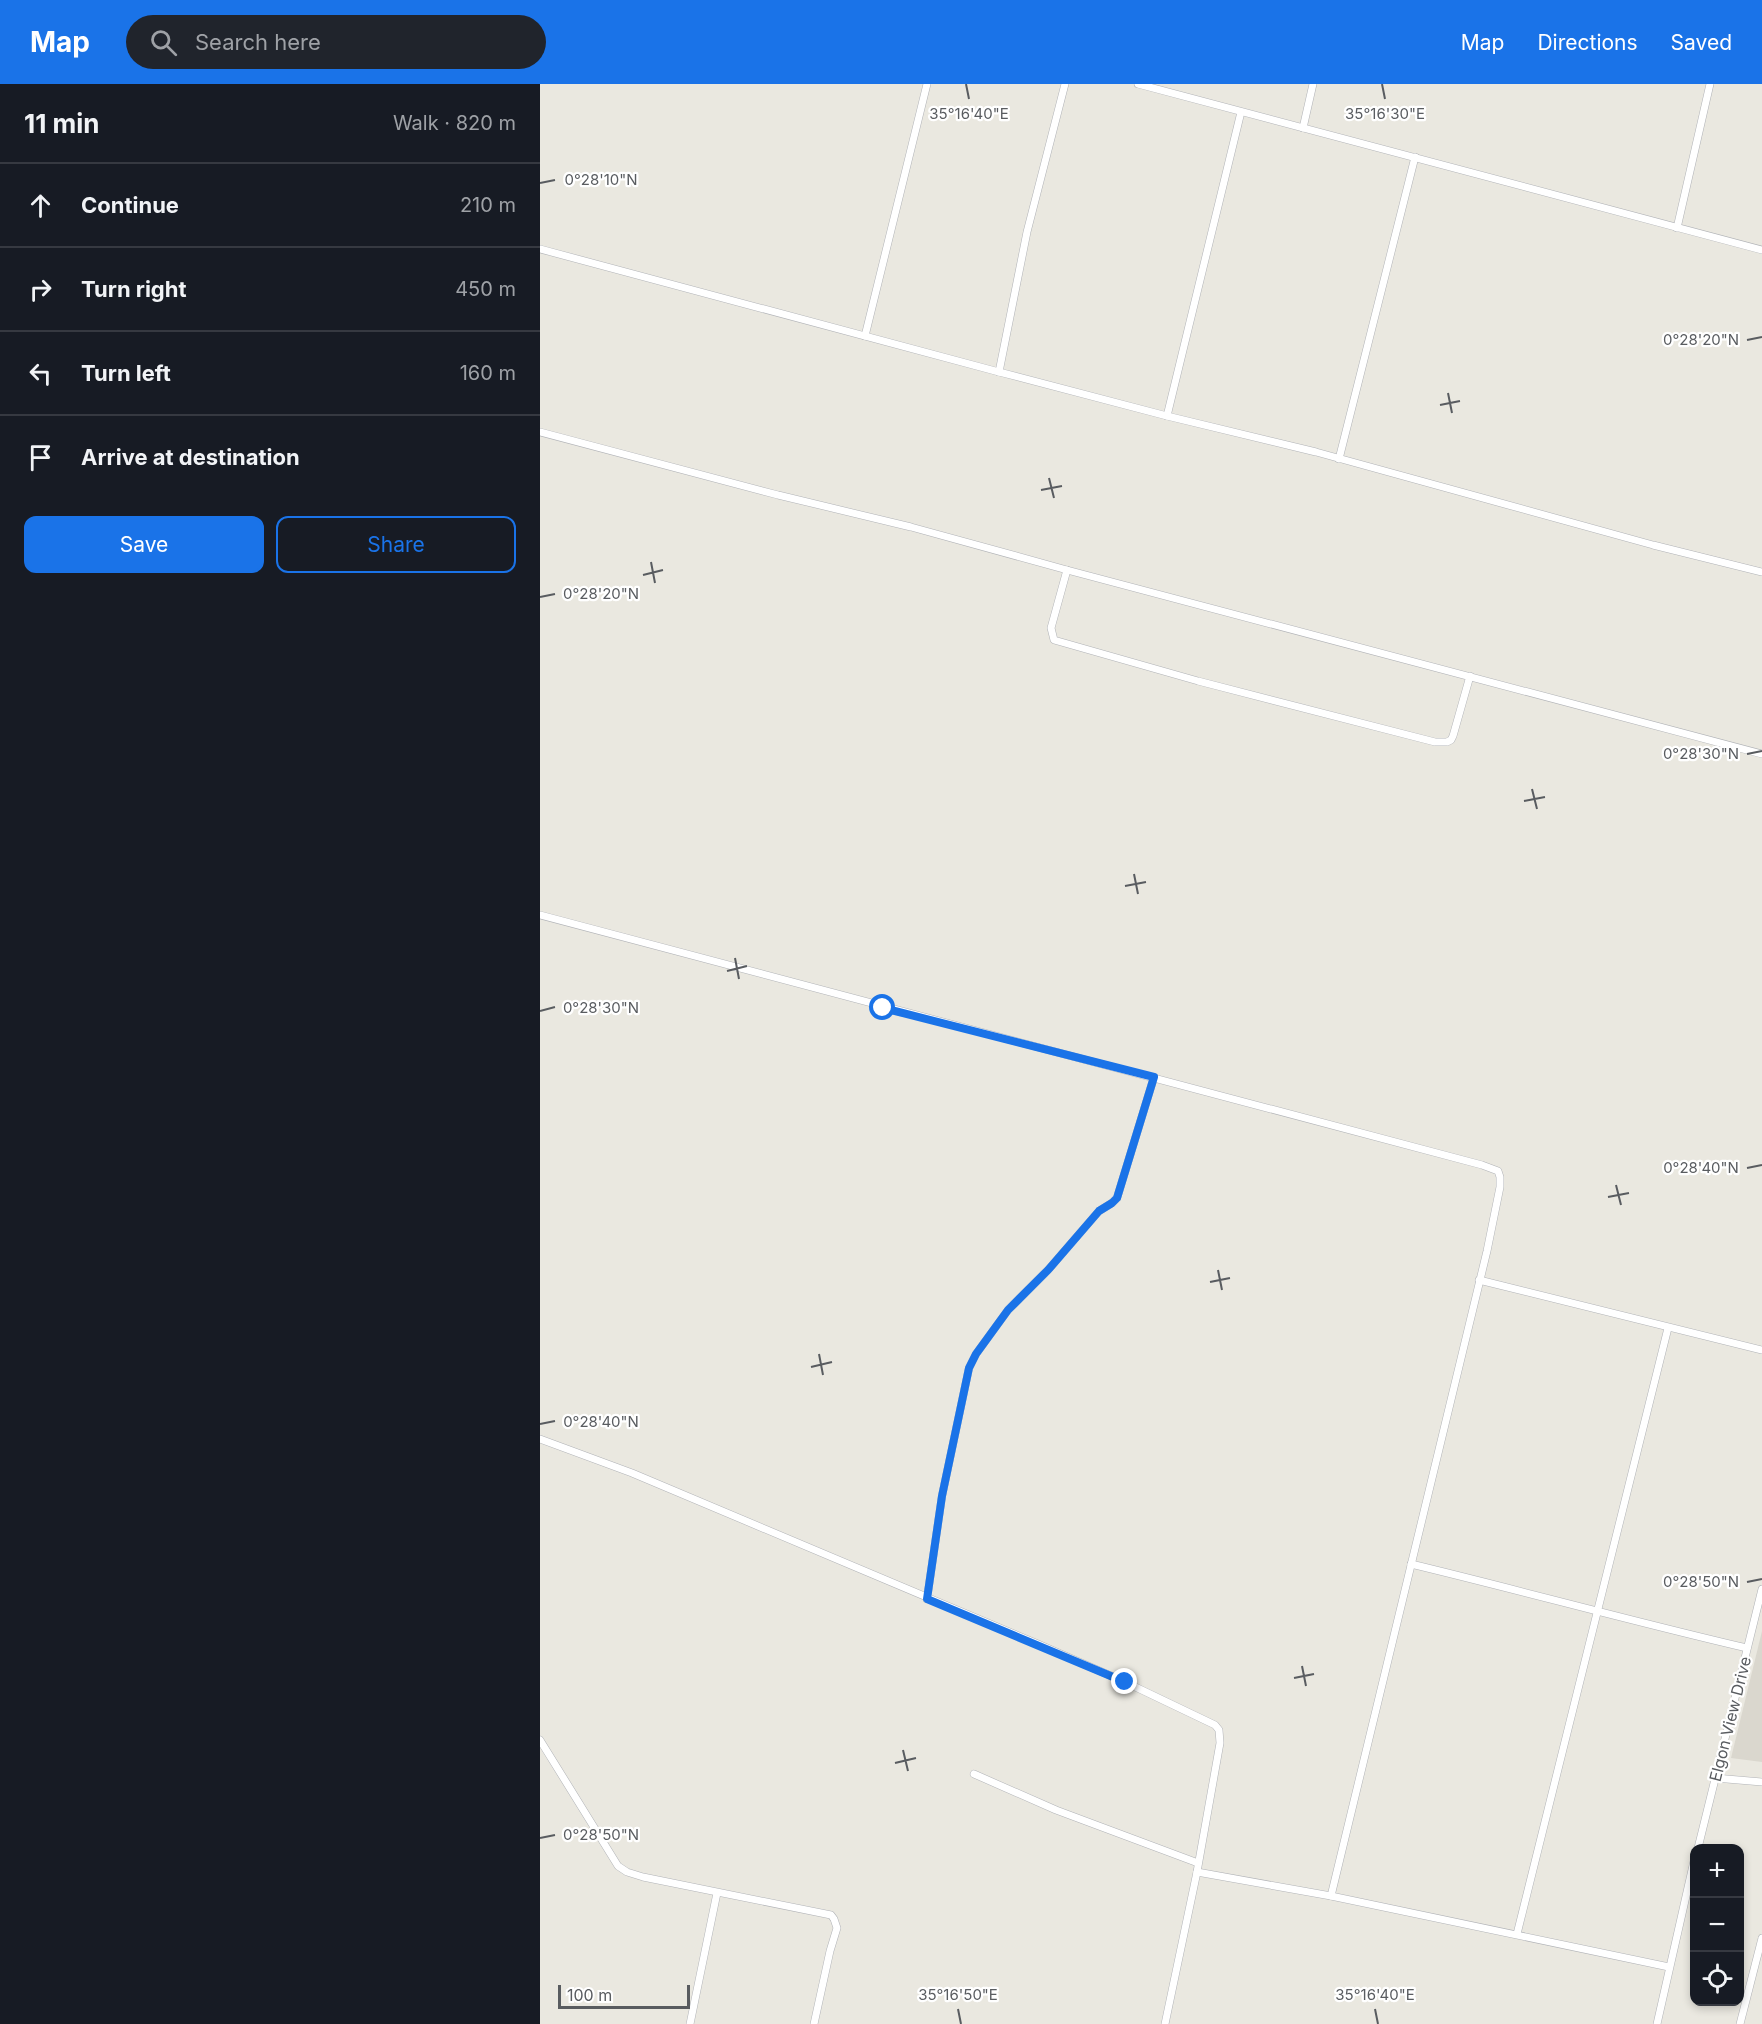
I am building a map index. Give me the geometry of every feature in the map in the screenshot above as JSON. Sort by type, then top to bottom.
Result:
[{"type":"street","points":[[865,336],[927,84]]},
{"type":"street","points":[[999,372],[1027,232],[1065,84]]},
{"type":"street","points":[[1138,84],[1762,250]]},
{"type":"street","points":[[1172,93],[1174,84]]},
{"type":"street","points":[[1302,128],[1313,84]]},
{"type":"street","points":[[1677,228],[1710,84]]},
{"type":"street","points":[[1167,416],[1241,112]]},
{"type":"street","points":[[1340,459],[1415,157]]},
{"type":"street","points":[[540,249],[1167,416],[1316,452],[1642,542],[1762,572]]},
{"type":"street","points":[[540,432],[778,495],[910,527],[1762,754]]},
{"type":"street","points":[[1067,570],[1051,628],[1054,640],[1198,681],[1442,742],[1451,741],[1470,676]]},
{"type":"street","points":[[540,915],[872,1005],[1154,1077],[1498,1171],[1500,1187],[1479,1280],[1330,1896]]},
{"type":"street","points":[[927,1599],[942,1496],[969,1368],[976,1354],[1008,1310],[1048,1270],[1099,1211],[1117,1198],[1154,1077]]},
{"type":"street","points":[[1479,1280],[1762,1350]]},
{"type":"street","points":[[1517,1934],[1668,1328]]},
{"type":"street","points":[[540,1439],[632,1473],[1125,1682],[1215,1725],[1219,1730],[1220,1743],[1197,1872],[1165,2024]]},
{"type":"street","points":[[1411,1564],[1748,1648]]},
{"type":"street","name":"Elgon View Drive","points":[[1699,1844],[1762,1589]]},
{"type":"street","points":[[540,1740],[618,1866],[627,1872],[831,1916],[834,1919],[837,1928],[814,2024]]},
{"type":"street","points":[[974,1773],[1056,1810],[1198,1863]]},
{"type":"street","points":[[1715,1778],[1762,1782]]},
{"type":"street","points":[[1197,1872],[1330,1896],[1669,1967]]},
{"type":"street","points":[[1657,2024],[1690,1881]]},
{"type":"street","points":[[690,2024],[717,1893]]},
{"type":"street","points":[[1740,2024],[1762,1938]]},
{"type":"shaded area","points":[[1762,1631],[1762,1762],[1731,1758]]},
{"type":"route","points":[[883,1008],[1154,1077],[1117,1198],[1099,1211],[1048,1270],[1008,1310],[976,1354],[969,1368],[942,1496],[927,1599],[1125,1682]]}]
